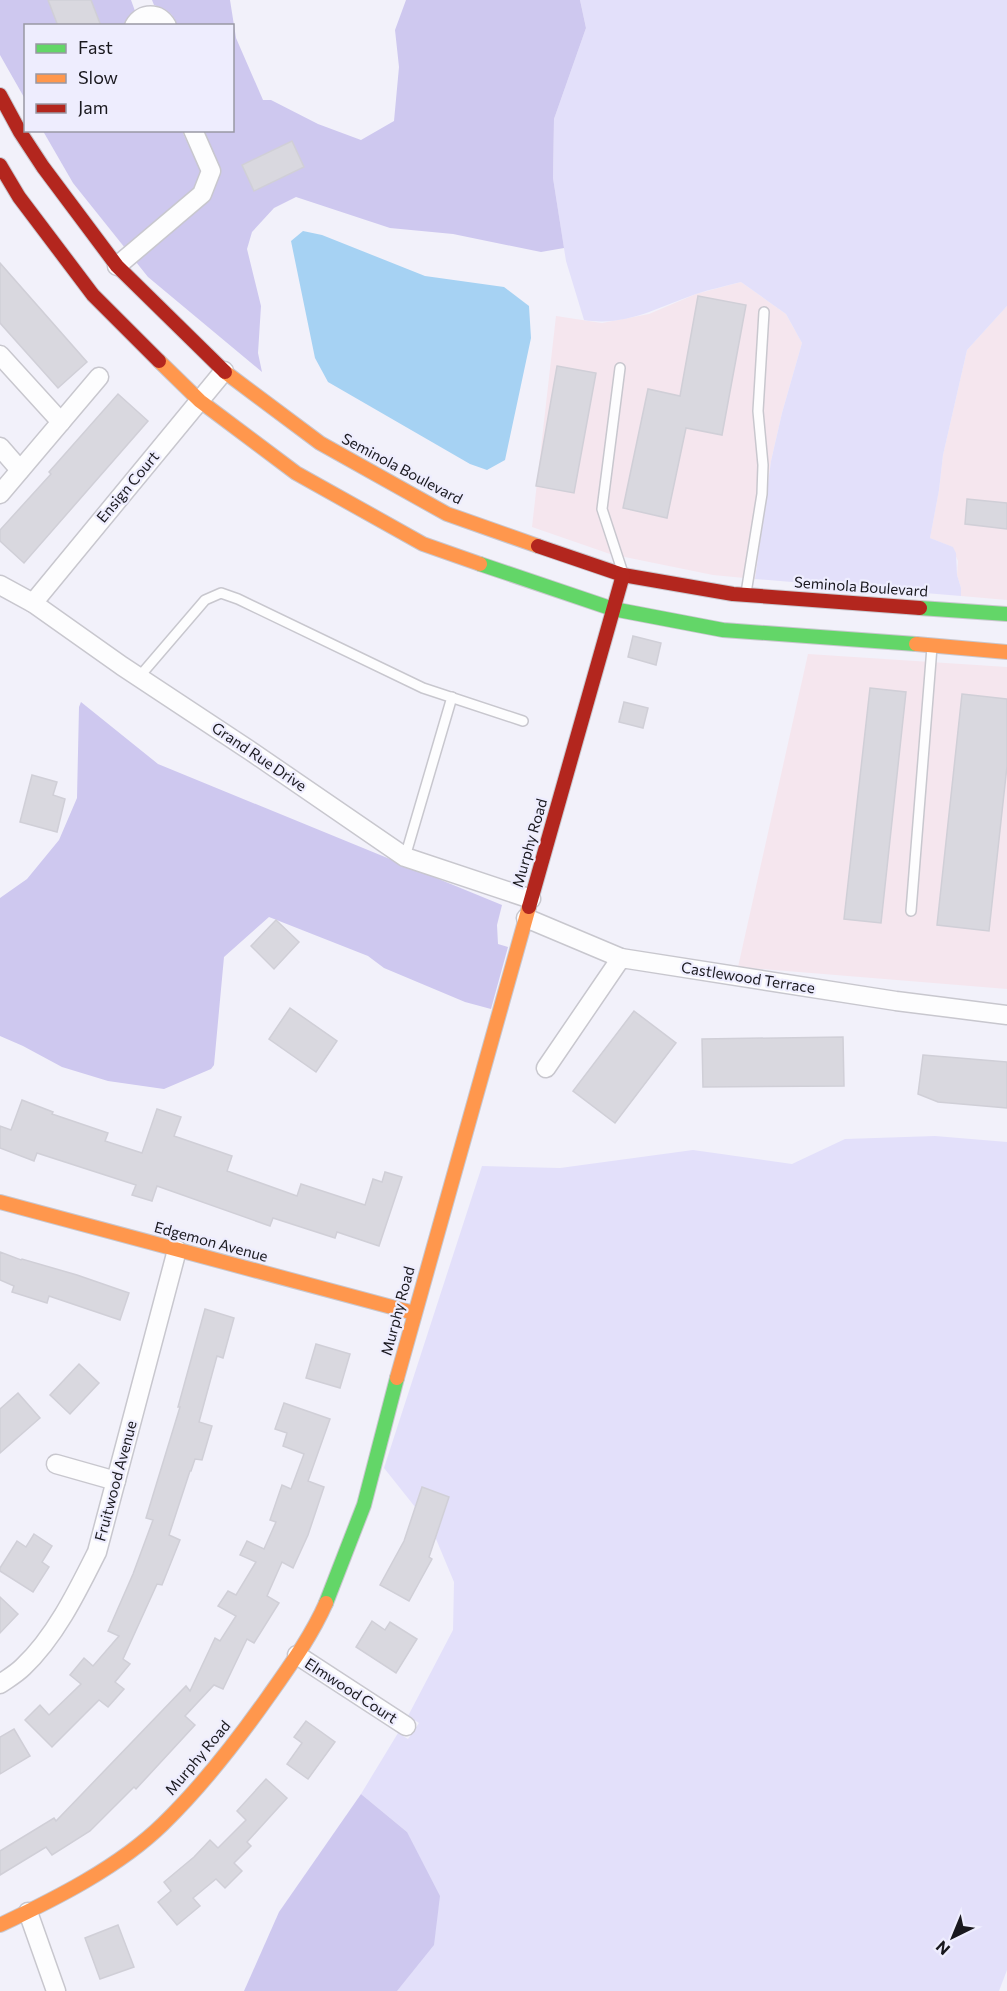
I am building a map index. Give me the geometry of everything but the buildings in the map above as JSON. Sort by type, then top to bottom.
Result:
[{"type":"main road","name":"Seminola Boulevard","points":[[0,95],[20,132],[43,167],[117,266],[224,371],[320,443],[447,514],[623,575],[745,595],[1007,614]]},
{"type":"main road","points":[[0,165],[20,197],[93,295],[200,400],[296,473],[423,544],[613,609],[723,630],[1007,652]]},
{"type":"main road","name":"Murphy Road","points":[[0,1925],[76,1886],[121,1857],[162,1825],[192,1793],[247,1726],[297,1656],[323,1610],[336,1581],[363,1505],[414,1313],[623,575]]},
{"type":"main road","name":"Edgemon Avenue","points":[[0,1202],[414,1313]]},
{"type":"street","points":[[141,14],[159,16],[165,24]]},
{"type":"street","points":[[117,266],[202,194],[211,171],[194,132]]},
{"type":"street","points":[[0,355],[61,422]]},
{"type":"street","name":"Ensign Court","points":[[33,603],[224,371]]},
{"type":"street","points":[[0,494],[99,377]]},
{"type":"street","points":[[0,447],[20,470]]},
{"type":"street","name":"Grand Rue Drive","points":[[0,585],[33,603],[405,857],[531,899]]},
{"type":"street","name":"Castlewood Terrace","points":[[526,918],[621,958],[896,1001],[1007,1015]]},
{"type":"street","points":[[546,1068],[621,958]]},
{"type":"street","name":"Fruitwood Avenue","points":[[0,1684],[23,1667],[54,1629],[97,1552],[177,1250]]},
{"type":"street","points":[[56,1464],[116,1481]]},
{"type":"street","name":"Elmwood Court","points":[[297,1656],[406,1726]]},
{"type":"street","points":[[28,1912],[56,1991]]},
{"type":"lane","points":[[745,595],[762,494],[763,465],[758,411],[764,312]]},
{"type":"lane","points":[[620,368],[602,509],[623,575]]},
{"type":"lane","points":[[139,677],[205,600],[221,593],[238,599],[423,688],[523,721]]},
{"type":"lane","points":[[911,911],[932,645]]},
{"type":"lane","points":[[405,857],[452,697]]},
{"type":"shaded area","points":[[0,0],[131,0],[135,11],[126,24],[24,24],[24,97],[0,55]]},
{"type":"shaded area","points":[[152,0],[230,0],[234,24],[177,24],[171,14],[154,5]]},
{"type":"shaded area","points":[[406,0],[580,0],[586,28],[554,119],[553,178],[564,248],[541,252],[453,234],[390,228],[296,197],[274,208],[252,232],[247,249],[261,306],[258,353],[262,372],[148,277],[136,262],[211,196],[219,173],[219,166],[204,132],[234,132],[234,25],[236,38],[263,100],[271,100],[318,124],[361,140],[394,121],[399,67],[395,30]]},
{"type":"shaded area","points":[[580,0],[1007,0],[1007,306],[967,350],[943,455],[930,538],[953,547],[956,553],[961,596],[755,579],[771,461],[802,343],[786,314],[741,282],[696,294],[628,318],[614,321],[584,320],[566,261],[553,178],[554,119],[586,28]]},
{"type":"shaded area","points":[[44,132],[182,132],[201,172],[195,189],[125,248],[73,183]]},
{"type":"shaded area","points":[[741,282],[786,314],[802,343],[771,461],[755,579],[713,575],[610,554],[532,527],[556,316],[602,323],[649,314],[696,294]]},
{"type":"shaded area","points":[[1007,306],[1007,600],[961,596],[957,575],[958,561],[952,547],[930,538],[943,455],[967,350]]},
{"type":"shaded area","points":[[808,654],[1007,667],[1007,989],[738,967]]},
{"type":"shaded area","points":[[81,702],[158,764],[502,905],[497,925],[498,944],[508,947],[491,1009],[465,1002],[384,968],[368,956],[269,917],[224,957],[214,1065],[211,1069],[164,1089],[108,1081],[62,1067],[0,1036],[0,898],[27,879],[59,840],[77,798]]},
{"type":"shaded area","points":[[935,1136],[1007,1142],[1007,1970],[999,1991],[397,1991],[407,1832],[361,1794],[398,1733],[408,1739],[419,1723],[408,1716],[453,1630],[454,1582],[431,1527],[384,1468],[482,1166],[560,1168],[693,1150],[792,1164],[845,1139]]},
{"type":"shaded area","points":[[361,1794],[407,1832],[440,1896],[434,1945],[397,1991],[244,1991],[279,1912]]},
{"type":"water","points":[[303,231],[322,235],[425,276],[504,287],[529,306],[531,338],[505,460],[487,470],[470,464],[328,382],[315,358],[291,241]]},
{"type":"traffic: fast","points":[[480,564],[613,609],[723,630],[916,644]]},
{"type":"traffic: fast","points":[[920,608],[1007,614]]},
{"type":"traffic: fast","points":[[326,1603],[364,1505],[397,1378]]},
{"type":"traffic: slow","points":[[159,361],[200,401],[296,473],[423,544],[480,564]]},
{"type":"traffic: slow","points":[[225,372],[320,443],[447,514],[538,546]]},
{"type":"traffic: slow","points":[[916,644],[1007,652]]},
{"type":"traffic: slow","points":[[397,1378],[529,907]]},
{"type":"traffic: slow","points":[[0,1202],[414,1313]]},
{"type":"traffic: slow","points":[[0,1925],[64,1893],[107,1868],[146,1840],[163,1824],[205,1779],[244,1730],[299,1652],[326,1603]]},
{"type":"traffic: jam","points":[[0,95],[20,132],[43,167],[117,266],[225,372]]},
{"type":"traffic: jam","points":[[0,165],[19,197],[93,295],[159,361]]},
{"type":"traffic: jam","points":[[538,546],[623,575],[733,594],[920,608]]},
{"type":"traffic: jam","points":[[529,907],[623,575]]}]
